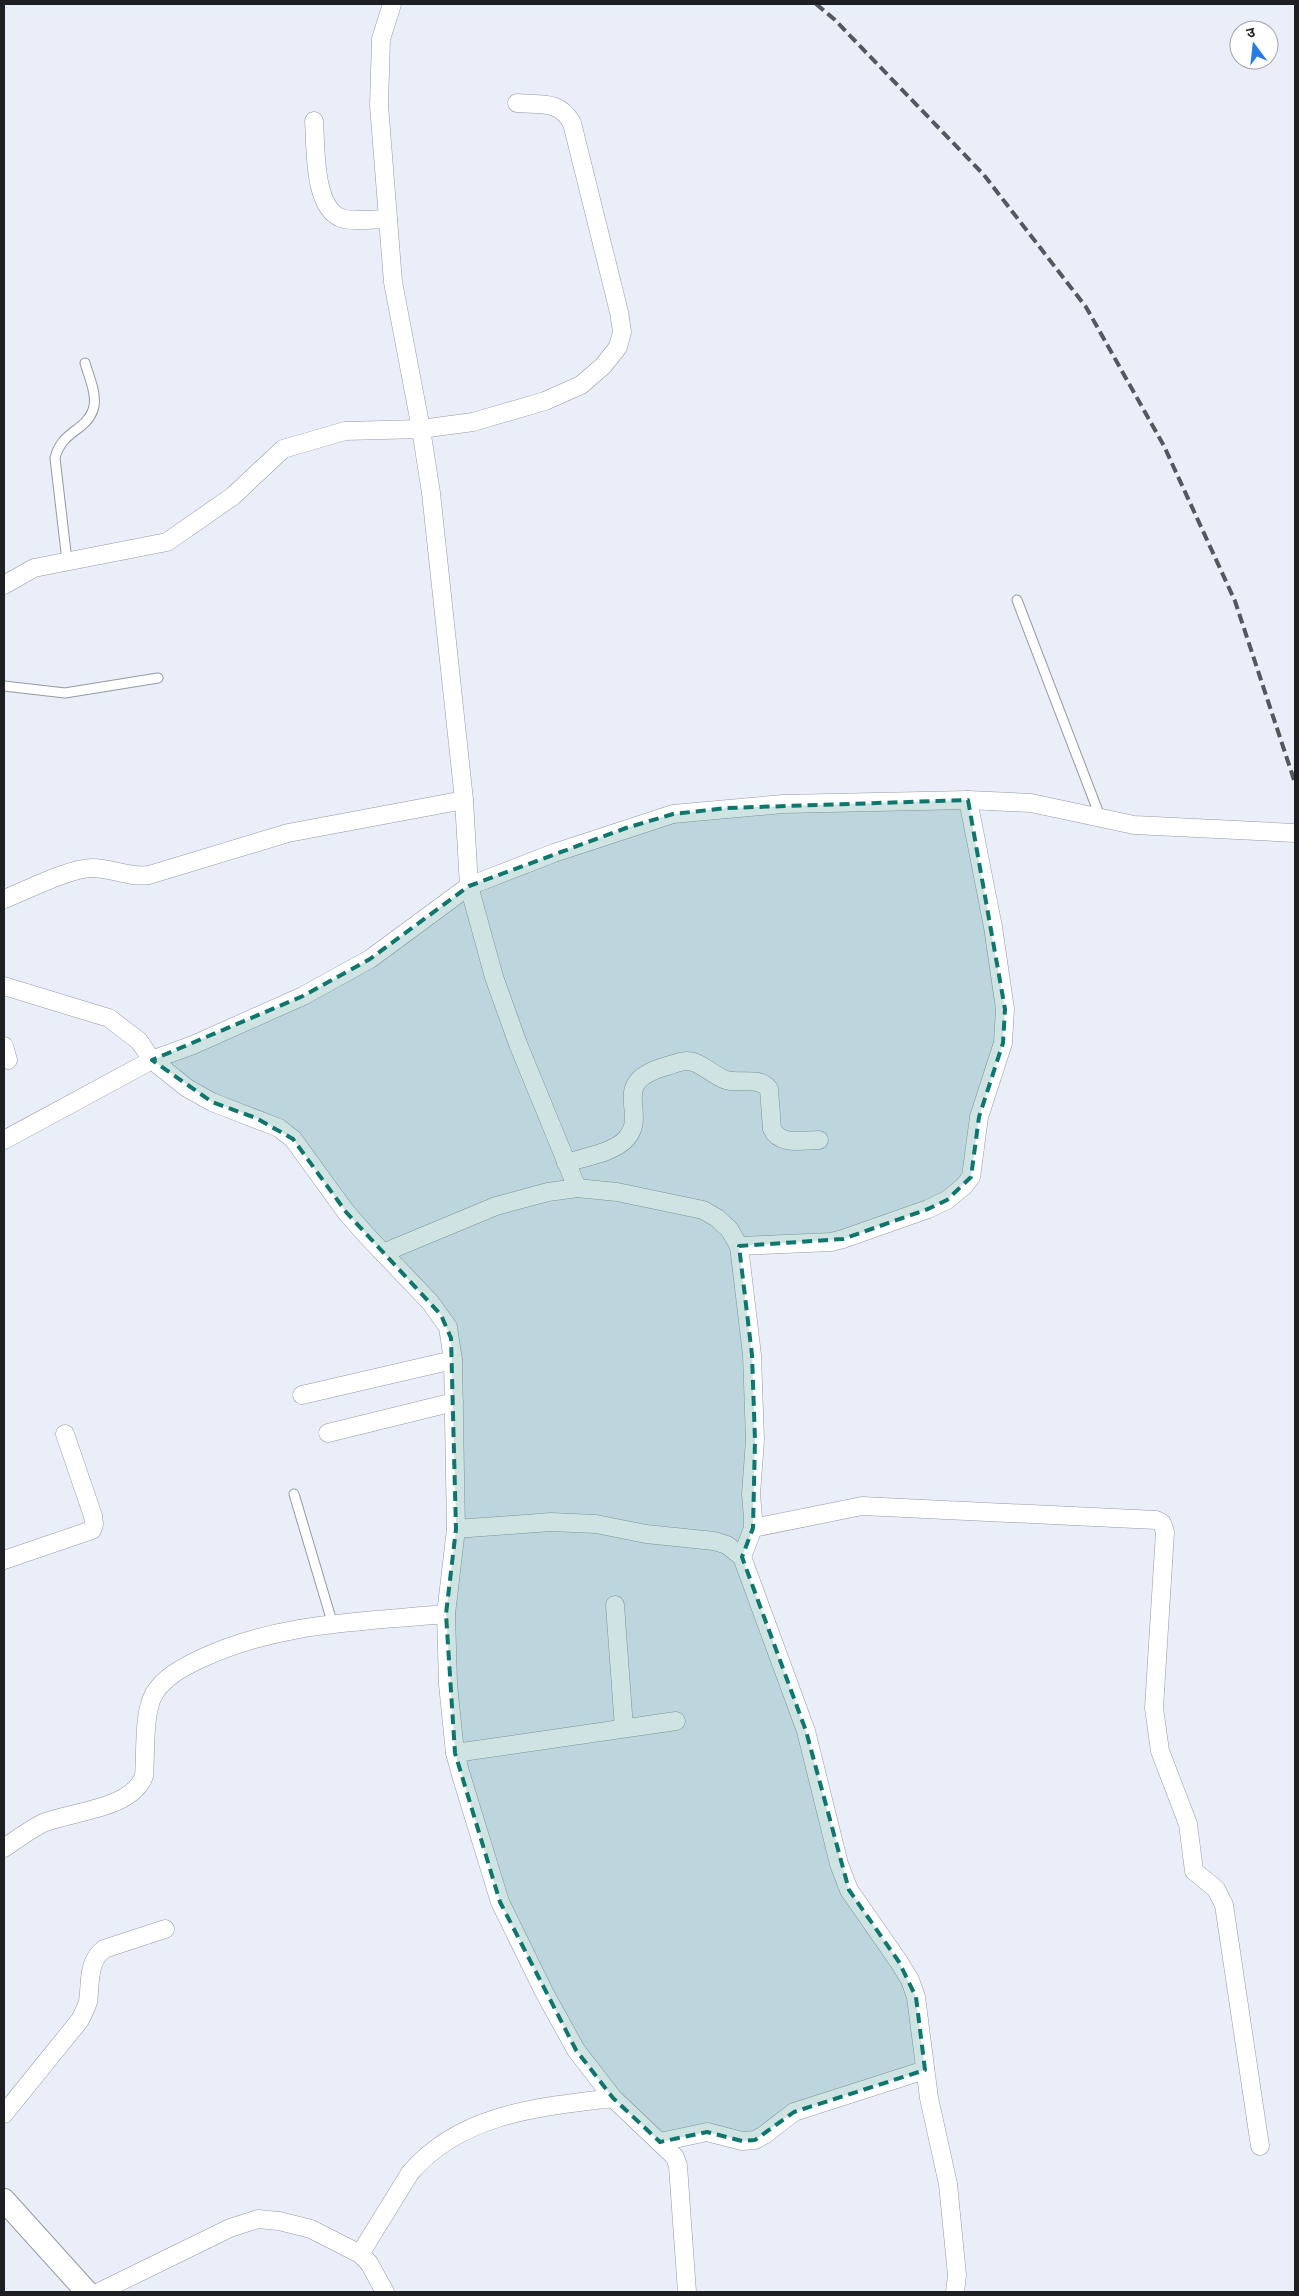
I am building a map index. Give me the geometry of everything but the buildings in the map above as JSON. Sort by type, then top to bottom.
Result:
[{"type":"street","points":[[392,4],[381,39],[378,105],[393,282],[422,429],[431,493],[464,800],[469,886],[494,977],[518,1044],[577,1188]]},
{"type":"street","points":[[4,585],[34,568],[166,542],[233,496],[283,449],[345,431],[422,429],[473,422],[545,401],[581,385],[603,366],[618,347],[622,332],[619,312],[572,123],[565,111],[554,106],[517,103]]},
{"type":"street","points":[[314,121],[320,189],[329,208],[342,219],[388,219]]},
{"type":"street","points":[[4,899],[89,868],[106,869],[134,877],[149,875],[288,833],[464,800]]},
{"type":"street","points":[[739,1246],[830,1242],[843,1239],[934,1206],[964,1186],[971,1177],[979,1117],[1003,1043],[1004,1008],[993,927],[968,800]]},
{"type":"street","points":[[4,1140],[152,1060],[193,1046],[312,991],[370,958],[469,886],[554,853],[673,814],[783,804],[968,800],[1031,803],[1134,825],[1295,833]]},
{"type":"street","points":[[4,987],[110,1018],[140,1041],[152,1060],[187,1088],[212,1102],[279,1128],[293,1139],[346,1212],[440,1315],[451,1338],[453,1360],[456,1529],[446,1614],[448,1684],[455,1753],[500,1902],[544,1992],[576,2050],[613,2098],[675,2157],[678,2166],[687,2292]]},
{"type":"street","points":[[566,1163],[618,1146],[631,1132],[633,1123],[632,1092],[635,1083],[640,1078],[662,1067],[683,1061],[693,1062],[730,1081],[760,1082],[766,1085],[769,1088],[772,1129],[775,1135],[785,1140],[818,1140]]},
{"type":"street","points":[[383,1253],[496,1206],[539,1194],[577,1188],[617,1192],[703,1210],[729,1229],[739,1246],[752,1355],[755,1440],[751,1494],[753,1528],[742,1557]]},
{"type":"street","points":[[302,1395],[453,1360]]},
{"type":"street","points":[[328,1433],[454,1402]]},
{"type":"street","points":[[4,1560],[92,1530],[94,1524],[93,1516],[65,1434]]},
{"type":"street","points":[[753,1528],[862,1506],[1156,1520],[1162,1523],[1165,1532],[1154,1708],[1160,1751],[1188,1824],[1194,1871],[1216,1889],[1224,1905],[1260,2146]]},
{"type":"street","points":[[456,1529],[551,1522],[589,1524],[646,1534],[714,1541],[727,1545],[742,1557],[806,1730],[839,1864],[849,1890],[899,1962],[910,1980],[916,1997],[929,2098],[948,2184],[956,2292]]},
{"type":"street","points":[[615,1605],[624,1728]]},
{"type":"street","points":[[4,1848],[43,1824],[123,1799],[141,1786],[144,1776],[149,1707],[161,1684],[182,1668],[225,1648],[268,1634],[333,1625],[446,1614]]},
{"type":"street","points":[[455,1753],[676,1721]]},
{"type":"street","points":[[4,2114],[80,2020],[87,2004],[92,1963],[96,1955],[104,1949],[165,1929]]},
{"type":"street","points":[[660,2142],[707,2132],[742,2141],[754,2140],[764,2136],[794,2112],[925,2070]]},
{"type":"street","points":[[360,2254],[410,2173],[420,2161],[437,2148],[475,2125],[495,2117],[536,2107],[613,2098]]},
{"type":"street","points":[[4,2200],[87,2292]]},
{"type":"street","points":[[99,2292],[230,2228],[258,2219],[279,2220],[311,2229],[360,2254],[369,2263],[385,2292]]},
{"type":"lane","points":[[67,562],[55,458],[58,446],[66,437],[84,424],[94,410],[94,393],[85,363]]},
{"type":"lane","points":[[1017,600],[1102,819]]},
{"type":"lane","points":[[4,686],[65,693],[158,678]]},
{"type":"lane","points":[[294,1494],[333,1625]]},
{"type":"highlighted area","points":[[968,800],[1005,1009],[1003,1043],[979,1117],[971,1177],[947,1200],[928,1209],[843,1239],[739,1246],[752,1355],[755,1440],[753,1528],[742,1557],[806,1731],[849,1890],[899,1962],[916,1997],[925,2070],[794,2112],[755,2140],[742,2141],[707,2132],[660,2142],[613,2098],[576,2050],[500,1902],[455,1753],[446,1614],[456,1529],[453,1360],[451,1338],[441,1315],[346,1212],[293,1139],[256,1118],[212,1102],[152,1060],[303,996],[370,959],[469,886],[626,828],[673,814],[727,808]]},
{"type":"railway","points":[[816,4],[834,19],[984,175],[1086,307],[1164,446],[1235,601],[1295,783]]}]
